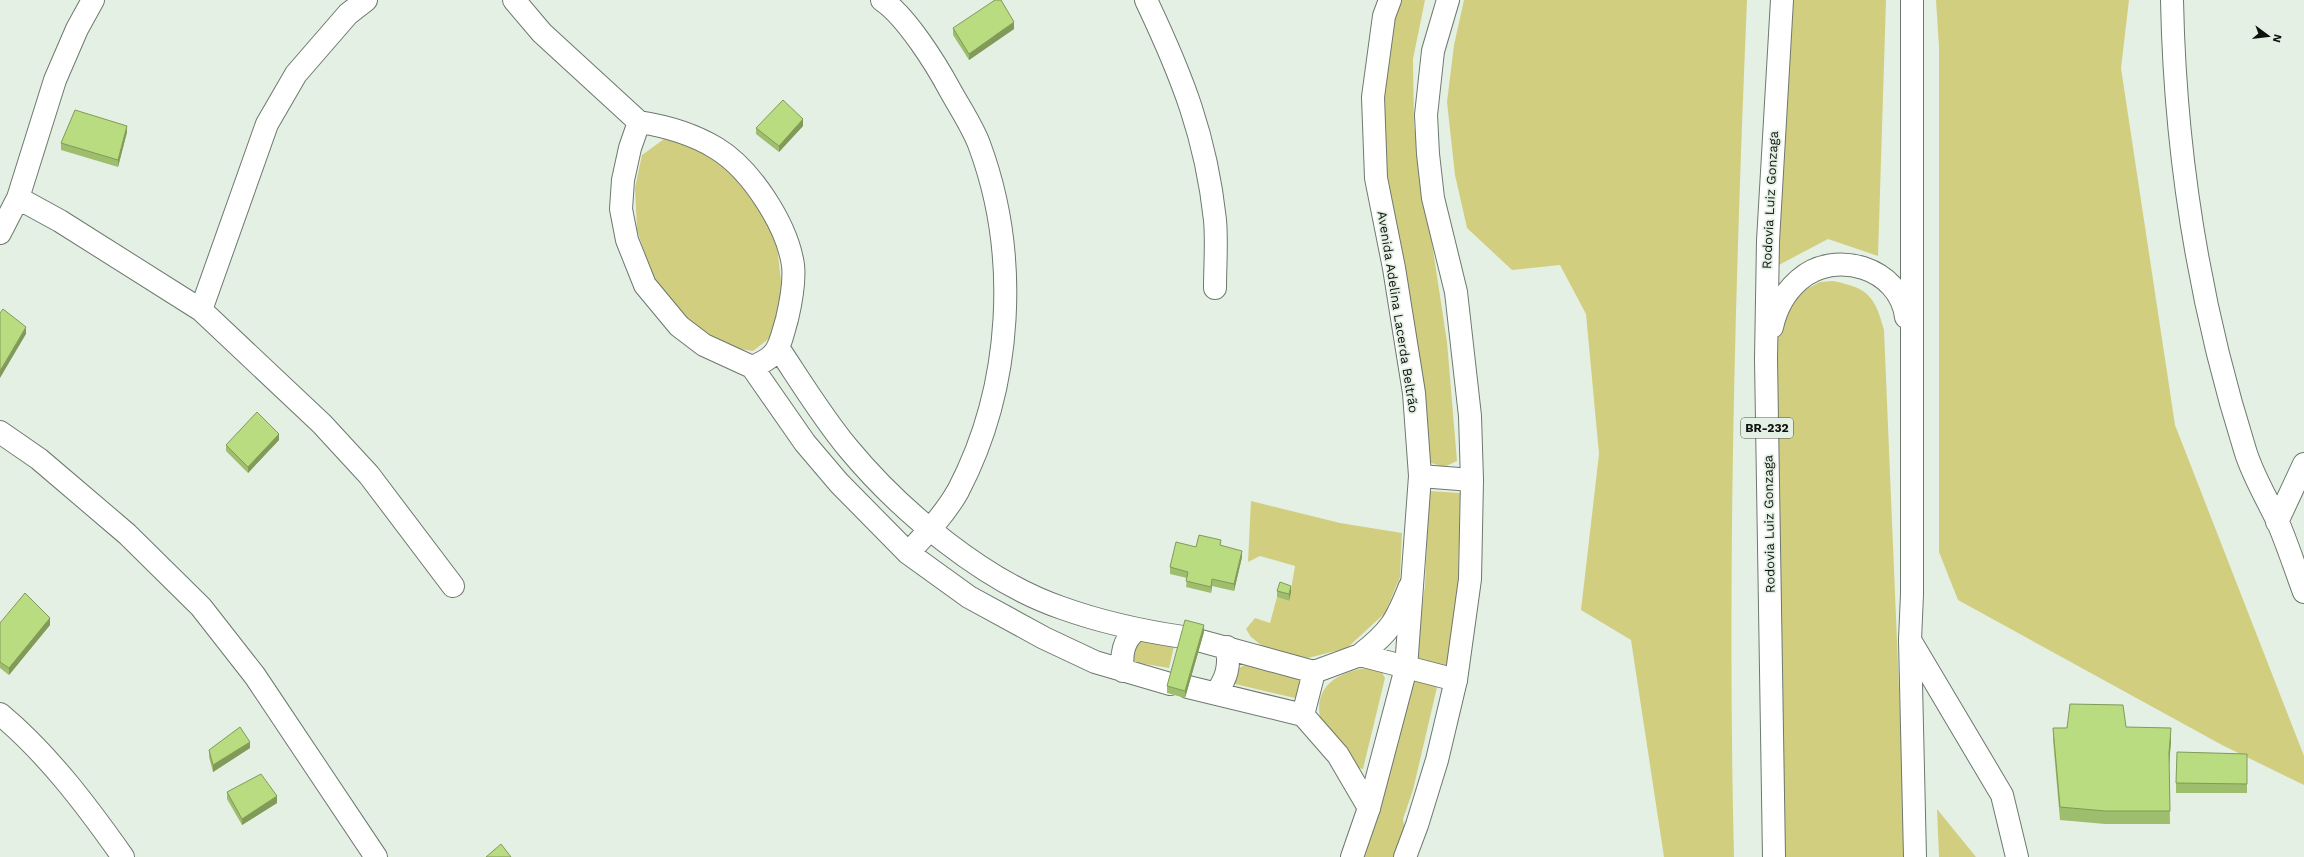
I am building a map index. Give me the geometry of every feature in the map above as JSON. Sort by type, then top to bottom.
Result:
[{"type":"main road","points":[[0,233],[18,198],[55,80],[76,29],[93,0]]},
{"type":"main road","points":[[201,310],[267,124],[296,74],[348,14],[366,0]]},
{"type":"main road","points":[[514,0],[542,32],[639,122],[667,127],[716,148],[741,169],[765,195],[782,233],[793,265],[792,297],[778,349],[764,362],[752,367]]},
{"type":"main road","points":[[1146,0],[1177,65],[1193,110],[1207,162],[1215,222],[1215,288]]},
{"type":"main road","name":"Avenida Adelina Lacerda Beltrão","points":[[1352,857],[1369,808],[1406,668],[1414,577],[1420,476],[1414,393],[1394,268],[1376,178],[1373,97],[1384,16],[1390,0]]},
{"type":"main road","points":[[1405,857],[1417,825],[1437,760],[1456,680],[1470,580],[1472,480],[1470,416],[1456,292],[1433,198],[1428,154],[1426,115],[1433,51],[1448,0]]},
{"type":"main road","name":"Rodovia Luiz Gonzaga","points":[[1774,857],[1766,359],[1768,241],[1782,0]]},
{"type":"main road","points":[[1912,0],[1912,594],[1910,640],[1915,857]]},
{"type":"main road","points":[[2172,0],[2173,65],[2180,147],[2202,287],[2245,452],[2277,522],[2304,592]]},
{"type":"main road","points":[[892,3],[941,73],[979,143],[1003,233],[1005,265],[1003,336],[992,399],[975,453],[957,492],[931,529],[908,553]]},
{"type":"main road","points":[[639,122],[630,148],[623,180],[621,209],[627,240],[645,285],[679,326],[704,345],[752,367],[805,443],[839,483],[908,553],[983,605],[1095,662],[1124,671],[1303,715],[1338,755],[1369,808]]},
{"type":"main road","points":[[18,198],[67,225],[201,310],[322,424],[369,475],[453,586]]},
{"type":"main road","points":[[1766,359],[1775,316],[1784,296],[1800,279],[1819,269],[1840,264],[1862,267],[1882,276],[1899,292],[1905,306],[1911,364]]},
{"type":"main road","points":[[778,349],[847,448],[887,492],[970,559],[1011,584],[1061,608],[1136,630],[1192,639],[1227,647],[1314,672],[1360,655],[1383,637],[1394,624],[1414,577]]},
{"type":"main road","points":[[0,432],[39,459],[127,534],[201,607],[255,676],[376,857]]},
{"type":"main road","points":[[2277,522],[2304,464]]},
{"type":"main road","points":[[1420,476],[1472,480]]},
{"type":"main road","points":[[1124,671],[1123,649],[1128,637],[1136,630]]},
{"type":"main road","points":[[1910,640],[2002,795],[2018,857]]},
{"type":"main road","points":[[1216,693],[1224,682],[1228,672],[1227,647]]},
{"type":"main road","points":[[1360,655],[1456,680]]},
{"type":"main road","points":[[1303,715],[1314,672]]},
{"type":"main road","points":[[0,714],[28,738],[93,815],[123,857]]},
{"type":"shaded area","points":[[1397,0],[1425,0],[1413,59],[1414,125],[1447,342],[1457,461],[1444,467],[1428,462],[1385,188],[1378,102]]},
{"type":"shaded area","points":[[1464,0],[1747,0],[1733,428],[1731,643],[1734,857],[1664,857],[1631,640],[1581,610],[1599,454],[1586,314],[1560,265],[1512,270],[1467,228],[1455,175],[1447,102],[1454,45]]},
{"type":"shaded area","points":[[1783,0],[1886,0],[1878,256],[1828,239],[1777,266]]},
{"type":"shaded area","points":[[1936,0],[2129,0],[2121,68],[2175,425],[2304,756],[2304,785],[2222,745],[1958,600],[1939,552],[1939,47]]},
{"type":"shaded area","points":[[664,139],[693,145],[735,173],[754,197],[777,245],[783,299],[776,333],[753,351],[726,347],[682,314],[653,277],[637,230],[635,188],[642,155]]},
{"type":"shaded area","points":[[1833,281],[1854,287],[1868,295],[1877,309],[1884,330],[1906,857],[1772,857],[1776,337],[1791,297],[1820,282]]},
{"type":"shaded area","points":[[1429,491],[1460,493],[1458,592],[1447,666],[1414,660],[1425,586]]},
{"type":"shaded area","points":[[1251,501],[1340,523],[1402,533],[1400,577],[1385,613],[1347,648],[1308,658],[1270,652],[1251,637],[1246,629],[1255,618],[1270,623],[1277,597],[1289,601],[1295,566],[1260,556],[1248,562]]},
{"type":"shaded area","points":[[1140,639],[1174,646],[1169,668],[1133,662],[1135,640]]},
{"type":"shaded area","points":[[1245,665],[1299,679],[1303,687],[1299,696],[1295,698],[1235,684],[1231,677],[1235,670]]},
{"type":"shaded area","points":[[1379,667],[1385,678],[1363,769],[1352,767],[1321,722],[1319,705],[1322,694],[1327,685],[1335,679],[1356,670]]},
{"type":"shaded area","points":[[1413,675],[1438,683],[1413,790],[1403,819],[1406,837],[1398,857],[1361,857]]},
{"type":"shaded area","points":[[1937,809],[1976,857],[1939,857]]},
{"type":"building","points":[[995,0],[1001,0],[1014,22],[969,54],[953,28]]},
{"type":"building","points":[[783,100],[803,119],[779,146],[756,128]]},
{"type":"building","points":[[75,110],[127,126],[118,160],[61,143]]},
{"type":"building","points":[[3,309],[26,327],[0,371],[0,313]]},
{"type":"building","points":[[257,412],[279,434],[248,467],[226,445]]},
{"type":"building","points":[[1199,535],[1221,540],[1220,545],[1242,551],[1234,584],[1212,579],[1211,587],[1186,581],[1188,572],[1170,567],[1176,542],[1196,547]]},
{"type":"building","points":[[1280,582],[1291,586],[1289,594],[1277,591]]},
{"type":"building","points":[[25,593],[50,618],[9,668],[0,662],[0,623]]},
{"type":"building","points":[[1185,620],[1204,625],[1185,691],[1167,686]]},
{"type":"building","points":[[2070,704],[2123,705],[2126,727],[2171,728],[2169,753],[2170,811],[2105,811],[2060,807],[2053,728],[2067,728]]},
{"type":"building","points":[[240,727],[250,742],[213,765],[209,750]]},
{"type":"building","points":[[2177,752],[2247,754],[2247,784],[2176,783]]},
{"type":"building","points":[[261,774],[277,796],[242,819],[227,792]]},
{"type":"building","points":[[501,844],[511,857],[486,857]]}]
